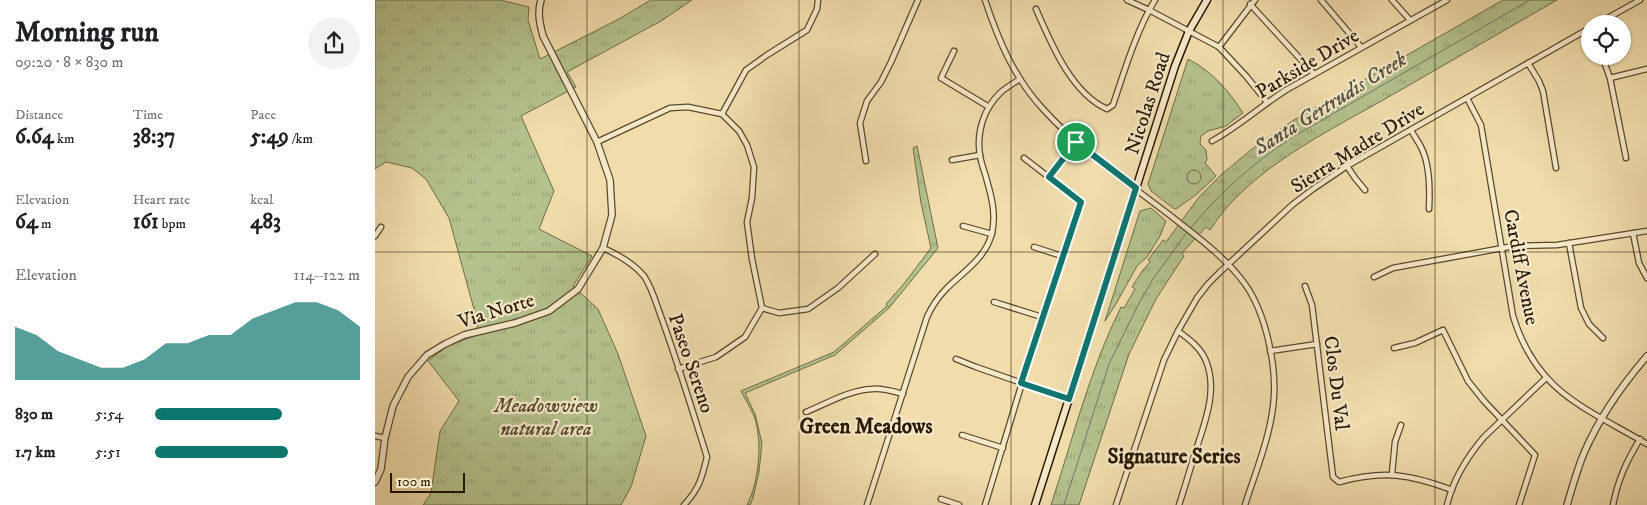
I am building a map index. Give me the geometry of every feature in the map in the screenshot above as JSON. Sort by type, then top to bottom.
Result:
[{"type":"main road","name":"Nicolas Road","points":[[1035,505],[1175,66],[1189,30],[1207,0]]},
{"type":"street","name":"Via Norte","points":[[375,482],[381,470],[385,438],[393,406],[408,377],[427,355],[464,335],[515,323],[549,311],[579,289],[603,248],[612,215],[610,180],[597,142],[543,36],[539,19],[541,0]]},
{"type":"street","points":[[722,114],[746,70],[807,30],[817,9],[818,0]]},
{"type":"street","points":[[866,161],[860,123],[867,101],[881,82],[919,0]]},
{"type":"street","points":[[985,0],[995,30],[1007,56],[1020,79],[1041,108],[1076,142],[1229,263],[1254,300],[1270,351],[1274,375],[1274,396],[1265,443],[1245,505]]},
{"type":"street","points":[[1127,0],[1219,47],[1267,102]]},
{"type":"street","points":[[1036,9],[1051,43],[1070,77],[1097,105],[1107,109],[1113,105],[1130,56],[1155,0]]},
{"type":"street","points":[[1219,47],[1250,4],[1255,0]]},
{"type":"street","points":[[1321,0],[1361,47]]},
{"type":"street","points":[[1392,0],[1410,20]]},
{"type":"street","name":"Parkside Drive","points":[[1212,141],[1267,102],[1361,47],[1447,0]]},
{"type":"street","points":[[1613,15],[1640,0]]},
{"type":"street","points":[[1250,4],[1314,74]]},
{"type":"street","name":"Sierra Madre Drive","points":[[1117,505],[1156,381],[1178,331],[1208,284],[1292,205],[1347,166],[1581,34]]},
{"type":"street","points":[[954,52],[941,78],[989,107]]},
{"type":"street","points":[[1528,63],[1543,91],[1556,168]]},
{"type":"street","points":[[1605,65],[1610,78],[1626,158]]},
{"type":"street","points":[[1610,78],[1647,69]]},
{"type":"street","points":[[867,505],[927,316],[946,289],[984,252],[992,234],[994,205],[980,155],[981,124],[989,107],[1001,93],[1020,79]]},
{"type":"street","name":"Cardiff Avenue","points":[[1467,98],[1481,125],[1513,316],[1517,330],[1531,358],[1545,378],[1562,393],[1647,444]]},
{"type":"street","points":[[597,142],[670,108],[688,107],[722,114],[739,131],[747,145],[754,167],[752,198],[747,222],[752,260],[762,308],[745,337],[716,357],[678,369]]},
{"type":"street","points":[[1411,130],[1425,156],[1430,189],[1429,209]]},
{"type":"street","points":[[1049,177],[1076,142]]},
{"type":"street","points":[[952,160],[980,155]]},
{"type":"street","points":[[985,505],[1021,383],[1081,202],[1024,158]]},
{"type":"street","points":[[1347,166],[1365,190]]},
{"type":"street","points":[[963,226],[992,234]]},
{"type":"street","points":[[375,236],[381,227]]},
{"type":"street","points":[[1374,277],[1399,267],[1502,248],[1521,245],[1551,246],[1647,231]]},
{"type":"street","points":[[1633,233],[1639,263],[1647,278]]},
{"type":"street","points":[[1569,243],[1581,308],[1589,324],[1603,338]]},
{"type":"street","points":[[1034,247],[1062,256]]},
{"type":"street","name":"Paseo Sereno","points":[[603,248],[620,255],[632,265],[644,277],[651,290],[707,457],[703,475],[695,494],[684,505]]},
{"type":"street","points":[[762,308],[779,313],[808,309],[838,288],[875,254]]},
{"type":"street","name":"Clos Du Val","points":[[1305,286],[1312,305],[1333,477],[1339,482],[1369,475],[1392,474]]},
{"type":"street","points":[[994,302],[1042,317]]},
{"type":"street","points":[[1394,348],[1415,343],[1443,330],[1468,381],[1535,456],[1519,505]]},
{"type":"street","points":[[1178,331],[1197,346],[1206,360],[1210,374],[1211,393],[1209,411],[1179,505]]},
{"type":"street","points":[[1270,351],[1317,344]]},
{"type":"street","points":[[1567,505],[1584,453],[1602,418],[1647,356]]},
{"type":"street","points":[[956,359],[976,368],[1069,399]]},
{"type":"street","points":[[1447,505],[1460,472],[1475,448],[1545,378]]},
{"type":"street","points":[[806,412],[856,392],[872,389],[903,394]]},
{"type":"street","points":[[1401,425],[1395,442],[1392,474],[1419,478],[1452,490]]},
{"type":"street","points":[[962,435],[1003,448]]},
{"type":"street","points":[[375,436],[385,438]]},
{"type":"street","points":[[1613,505],[1617,484],[1639,439]]},
{"type":"street","points":[[941,499],[959,505]]},
{"type":"green space","name":"Meadowview natural area","points":[[375,0],[500,0],[529,7],[528,20],[540,59],[617,20],[651,0],[692,0],[661,21],[567,72],[576,87],[521,116],[554,191],[539,229],[592,256],[573,286],[598,309],[618,354],[646,436],[631,487],[621,505],[423,505],[431,493],[440,431],[459,401],[428,361],[446,347],[474,336],[478,324],[449,218],[426,179],[412,168],[386,162],[375,169]]},
{"type":"green space","points":[[1503,0],[1557,0],[1292,153],[1246,188],[1226,208],[1210,230],[1206,227],[1182,253],[1184,256],[1156,299],[1129,354],[1079,505],[1051,505],[1091,379],[1121,307],[1124,308],[1135,289],[1132,287],[1150,262],[1148,260],[1163,240],[1166,242],[1199,197],[1221,175],[1252,149],[1294,120]]},
{"type":"green space","points":[[1188,59],[1205,69],[1219,82],[1243,113],[1226,126],[1208,131],[1201,136],[1200,144],[1206,150],[1207,160],[1205,163],[1216,176],[1197,194],[1176,209],[1151,191],[1148,184]]},
{"type":"green space","points":[[917,146],[938,248],[889,308],[835,355],[745,393],[755,414],[762,443],[759,472],[753,498],[750,505],[747,505],[757,473],[759,449],[754,416],[741,391],[834,352],[887,306],[886,304],[931,248],[921,203],[913,148]]},
{"type":"green space","points":[[1194,170],[1199,172],[1201,177],[1199,182],[1194,184],[1189,182],[1187,177],[1189,172]]},
{"type":"green space","points":[[1151,208],[1166,221],[1160,236],[1147,257],[1137,266],[1105,321],[1140,211]]},
{"type":"waterway","name":"Santa Gertrudis Creek","points":[[1190,229],[1237,180],[1291,138],[1530,0]]},
{"type":"waterway","name":"Santa Gertrudis Creek","points":[[1064,505],[1109,364],[1153,279],[1187,232]]},
{"type":"district","name":"Green Meadows","points":[[866,426]]},
{"type":"district","name":"Signature Series","points":[[1174,456]]},
{"type":"route","points":[[1076,142],[1136,188],[1069,399],[1021,383],[1081,202],[1049,177],[1076,142]]}]
